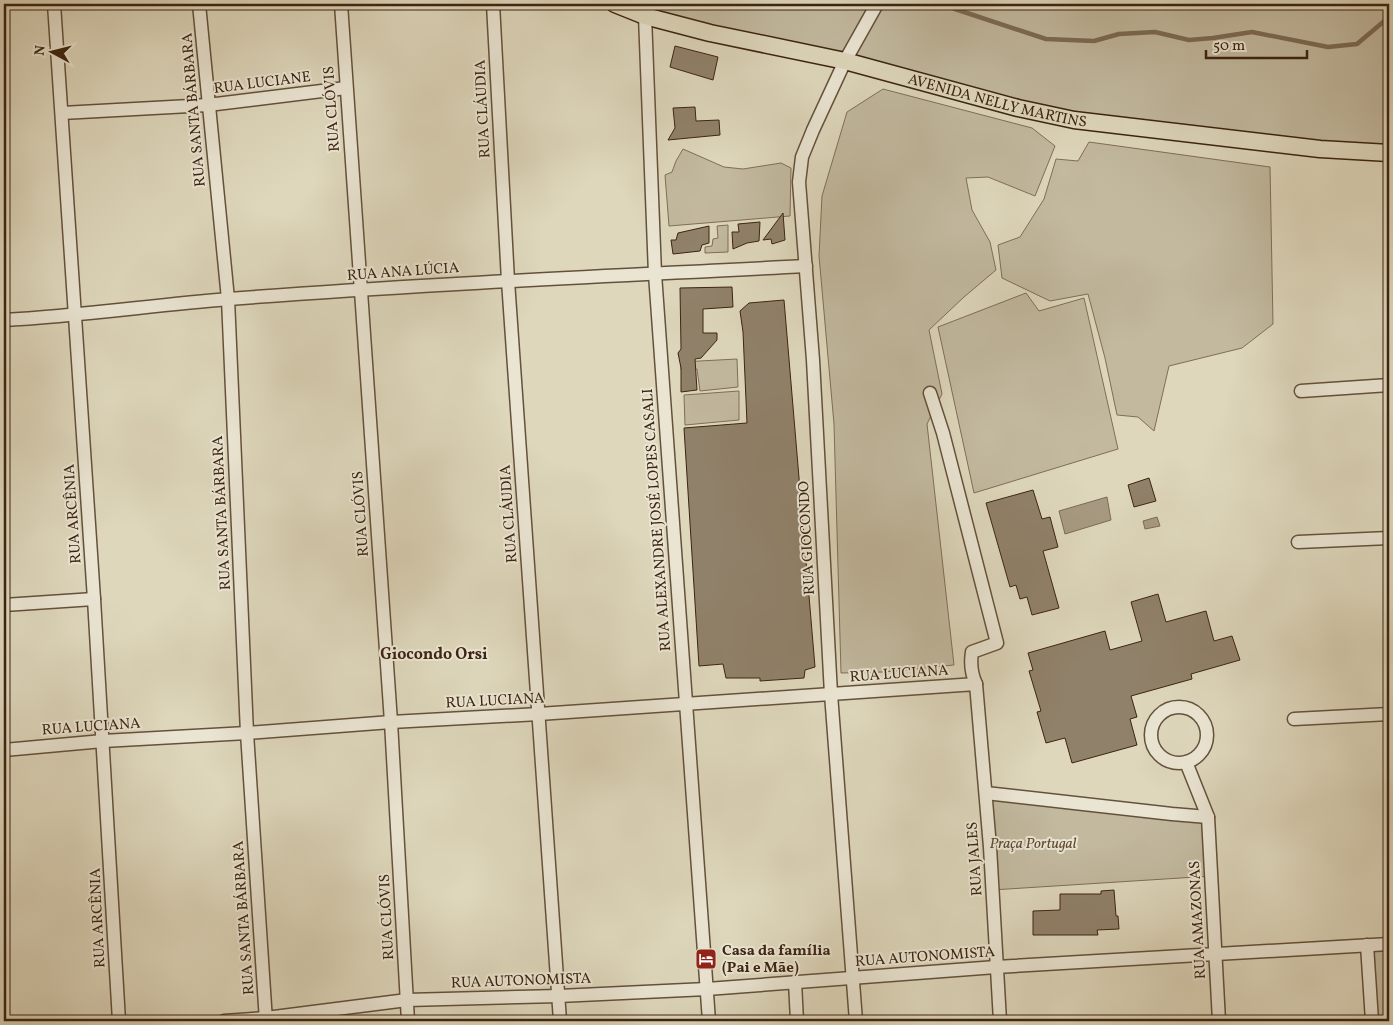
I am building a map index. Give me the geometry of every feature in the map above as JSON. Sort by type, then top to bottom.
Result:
[{"type":"main road","name":"AVENIDA NELLY MARTINS","points":[[615,4],[645,16],[710,33],[845,61],[1018,108],[1074,120],[1320,149],[1389,153]]},
{"type":"street","name":"RUA ARCÊNIA","points":[[54,4],[94,599],[119,1021]]},
{"type":"street","name":"RUA SANTA BÁRBARA","points":[[200,4],[208,105],[228,299],[247,733],[266,1020]]},
{"type":"street","name":"RUA CLÓVIS","points":[[340,4],[392,722],[408,1021]]},
{"type":"street","name":"RUA CLÁUDIA","points":[[492,4],[508,280],[560,1021]]},
{"type":"street","name":"RUA GIOCONDO","points":[[856,1021],[831,694],[806,266],[799,182],[802,157],[845,61],[877,4]]},
{"type":"street","name":"RUA ALEXANDRE JOSÉ LOPES CASALI","points":[[645,16],[656,274],[709,1021]]},
{"type":"street","name":"RUA LUCIANE","points":[[62,113],[208,105],[346,88]]},
{"type":"street","name":"RUA ANA LÚCIA","points":[[4,320],[74,316],[228,299],[508,280],[806,266]]},
{"type":"street","points":[[1301,390],[1389,385]]},
{"type":"street","name":"RUA JALES","points":[[930,393],[943,433],[997,643],[972,652],[970,664],[977,690],[986,793],[1000,1021]]},
{"type":"street","points":[[1298,542],[1389,538]]},
{"type":"street","points":[[4,605],[94,599]]},
{"type":"street","name":"RUA LUCIANA","points":[[4,750],[103,741],[831,694],[977,690]]},
{"type":"street","points":[[1177,706],[1188,708],[1197,713],[1204,722],[1207,733],[1206,744],[1200,754],[1192,761],[1186,762],[1181,764],[1170,762],[1160,757],[1153,748],[1150,737],[1152,726],[1157,716],[1177,706]]},
{"type":"street","points":[[1294,719],[1389,714]]},
{"type":"street","name":"RUA AMAZONAS","points":[[1186,762],[1208,817],[1220,1021]]},
{"type":"street","points":[[986,793],[1208,817]]},
{"type":"street","name":"RUA AUTONOMISTA","points":[[224,1021],[266,1020],[407,1000],[559,996],[707,989],[996,966],[1389,944]]},
{"type":"street","points":[[1367,946],[1372,1021]]},
{"type":"street","points":[[795,982],[797,1021]]},
{"type":"green space","points":[[630,4],[1389,4],[1389,148],[1374,148],[1076,113],[1023,101],[862,58],[648,11]]},
{"type":"green space","points":[[883,89],[1032,128],[1055,146],[1035,196],[988,177],[966,178],[972,210],[990,242],[996,270],[929,330],[942,394],[927,424],[954,665],[884,672],[841,673],[834,424],[819,256],[822,196],[847,112]]},
{"type":"green space","points":[[1089,142],[1270,167],[1273,324],[1242,348],[1169,366],[1154,431],[1138,417],[1117,415],[1105,358],[1088,294],[1050,301],[1002,278],[998,245],[1020,237],[1044,199],[1056,159],[1078,161]]},
{"type":"green space","points":[[683,149],[724,167],[743,169],[781,163],[791,168],[790,216],[669,226],[665,175],[672,172]]},
{"type":"green space","points":[[728,225],[728,252],[705,253],[705,247],[712,246],[713,239],[718,238],[717,226]]},
{"type":"green space","points":[[1026,293],[1039,311],[1084,298],[1118,449],[974,493],[938,327]]},
{"type":"green space","points":[[737,359],[738,387],[700,391],[697,369],[681,370],[681,362]]},
{"type":"green space","points":[[739,391],[739,420],[685,425],[684,395]]},
{"type":"green space","name":"Praça Portugal","points":[[986,793],[1208,817],[1212,876],[992,890]]},
{"type":"green space","points":[[1389,944],[1389,1021],[1372,1021],[1367,945]]},
{"type":"shaded area","points":[[1107,497],[1111,520],[1065,534],[1059,511]]},
{"type":"shaded area","points":[[1157,517],[1160,526],[1145,529],[1143,521]]},
{"type":"building","points":[[675,46],[718,57],[713,80],[670,67]]},
{"type":"building","points":[[695,107],[696,121],[719,120],[720,135],[668,140],[675,128],[673,108]]},
{"type":"building","points":[[783,213],[785,240],[772,244],[771,239],[763,240]]},
{"type":"building","points":[[760,222],[759,241],[747,243],[733,249],[732,232],[739,232],[738,224]]},
{"type":"building","points":[[709,226],[709,243],[702,245],[700,251],[673,254],[671,240],[676,240],[678,233]]},
{"type":"building","points":[[732,287],[733,307],[703,309],[703,333],[717,333],[717,340],[701,358],[695,359],[697,390],[681,392],[681,368],[678,353],[681,349],[680,288]]},
{"type":"building","points":[[784,300],[815,667],[805,670],[804,678],[760,681],[760,678],[726,678],[723,664],[699,666],[684,428],[747,423],[743,332],[740,311],[749,303]]},
{"type":"building","points":[[1149,478],[1156,501],[1134,507],[1128,485]]},
{"type":"building","points":[[1033,490],[1042,519],[1050,517],[1058,547],[1043,551],[1059,608],[1032,615],[1027,597],[1020,599],[1016,585],[1010,587],[986,503]]},
{"type":"building","points":[[1158,594],[1166,622],[1206,611],[1214,641],[1232,636],[1240,660],[1191,674],[1192,679],[1131,696],[1137,717],[1130,719],[1137,745],[1072,763],[1065,738],[1046,743],[1037,712],[1041,711],[1029,671],[1033,670],[1028,653],[1105,631],[1110,650],[1142,641],[1131,602]]},
{"type":"building","points":[[1114,890],[1119,929],[1097,930],[1098,935],[1033,935],[1033,911],[1060,910],[1060,894],[1101,894],[1101,891]]},
{"type":"waterway","points":[[945,4],[1046,39],[1094,41],[1119,34],[1155,32],[1189,40],[1252,32],[1328,47],[1357,44],[1389,17]]},
{"type":"place","name":"Casa da família (Pai e Mãe)","points":[[706,959]]},
{"type":"district","name":"Giocondo Orsi","points":[[434,653]]}]
